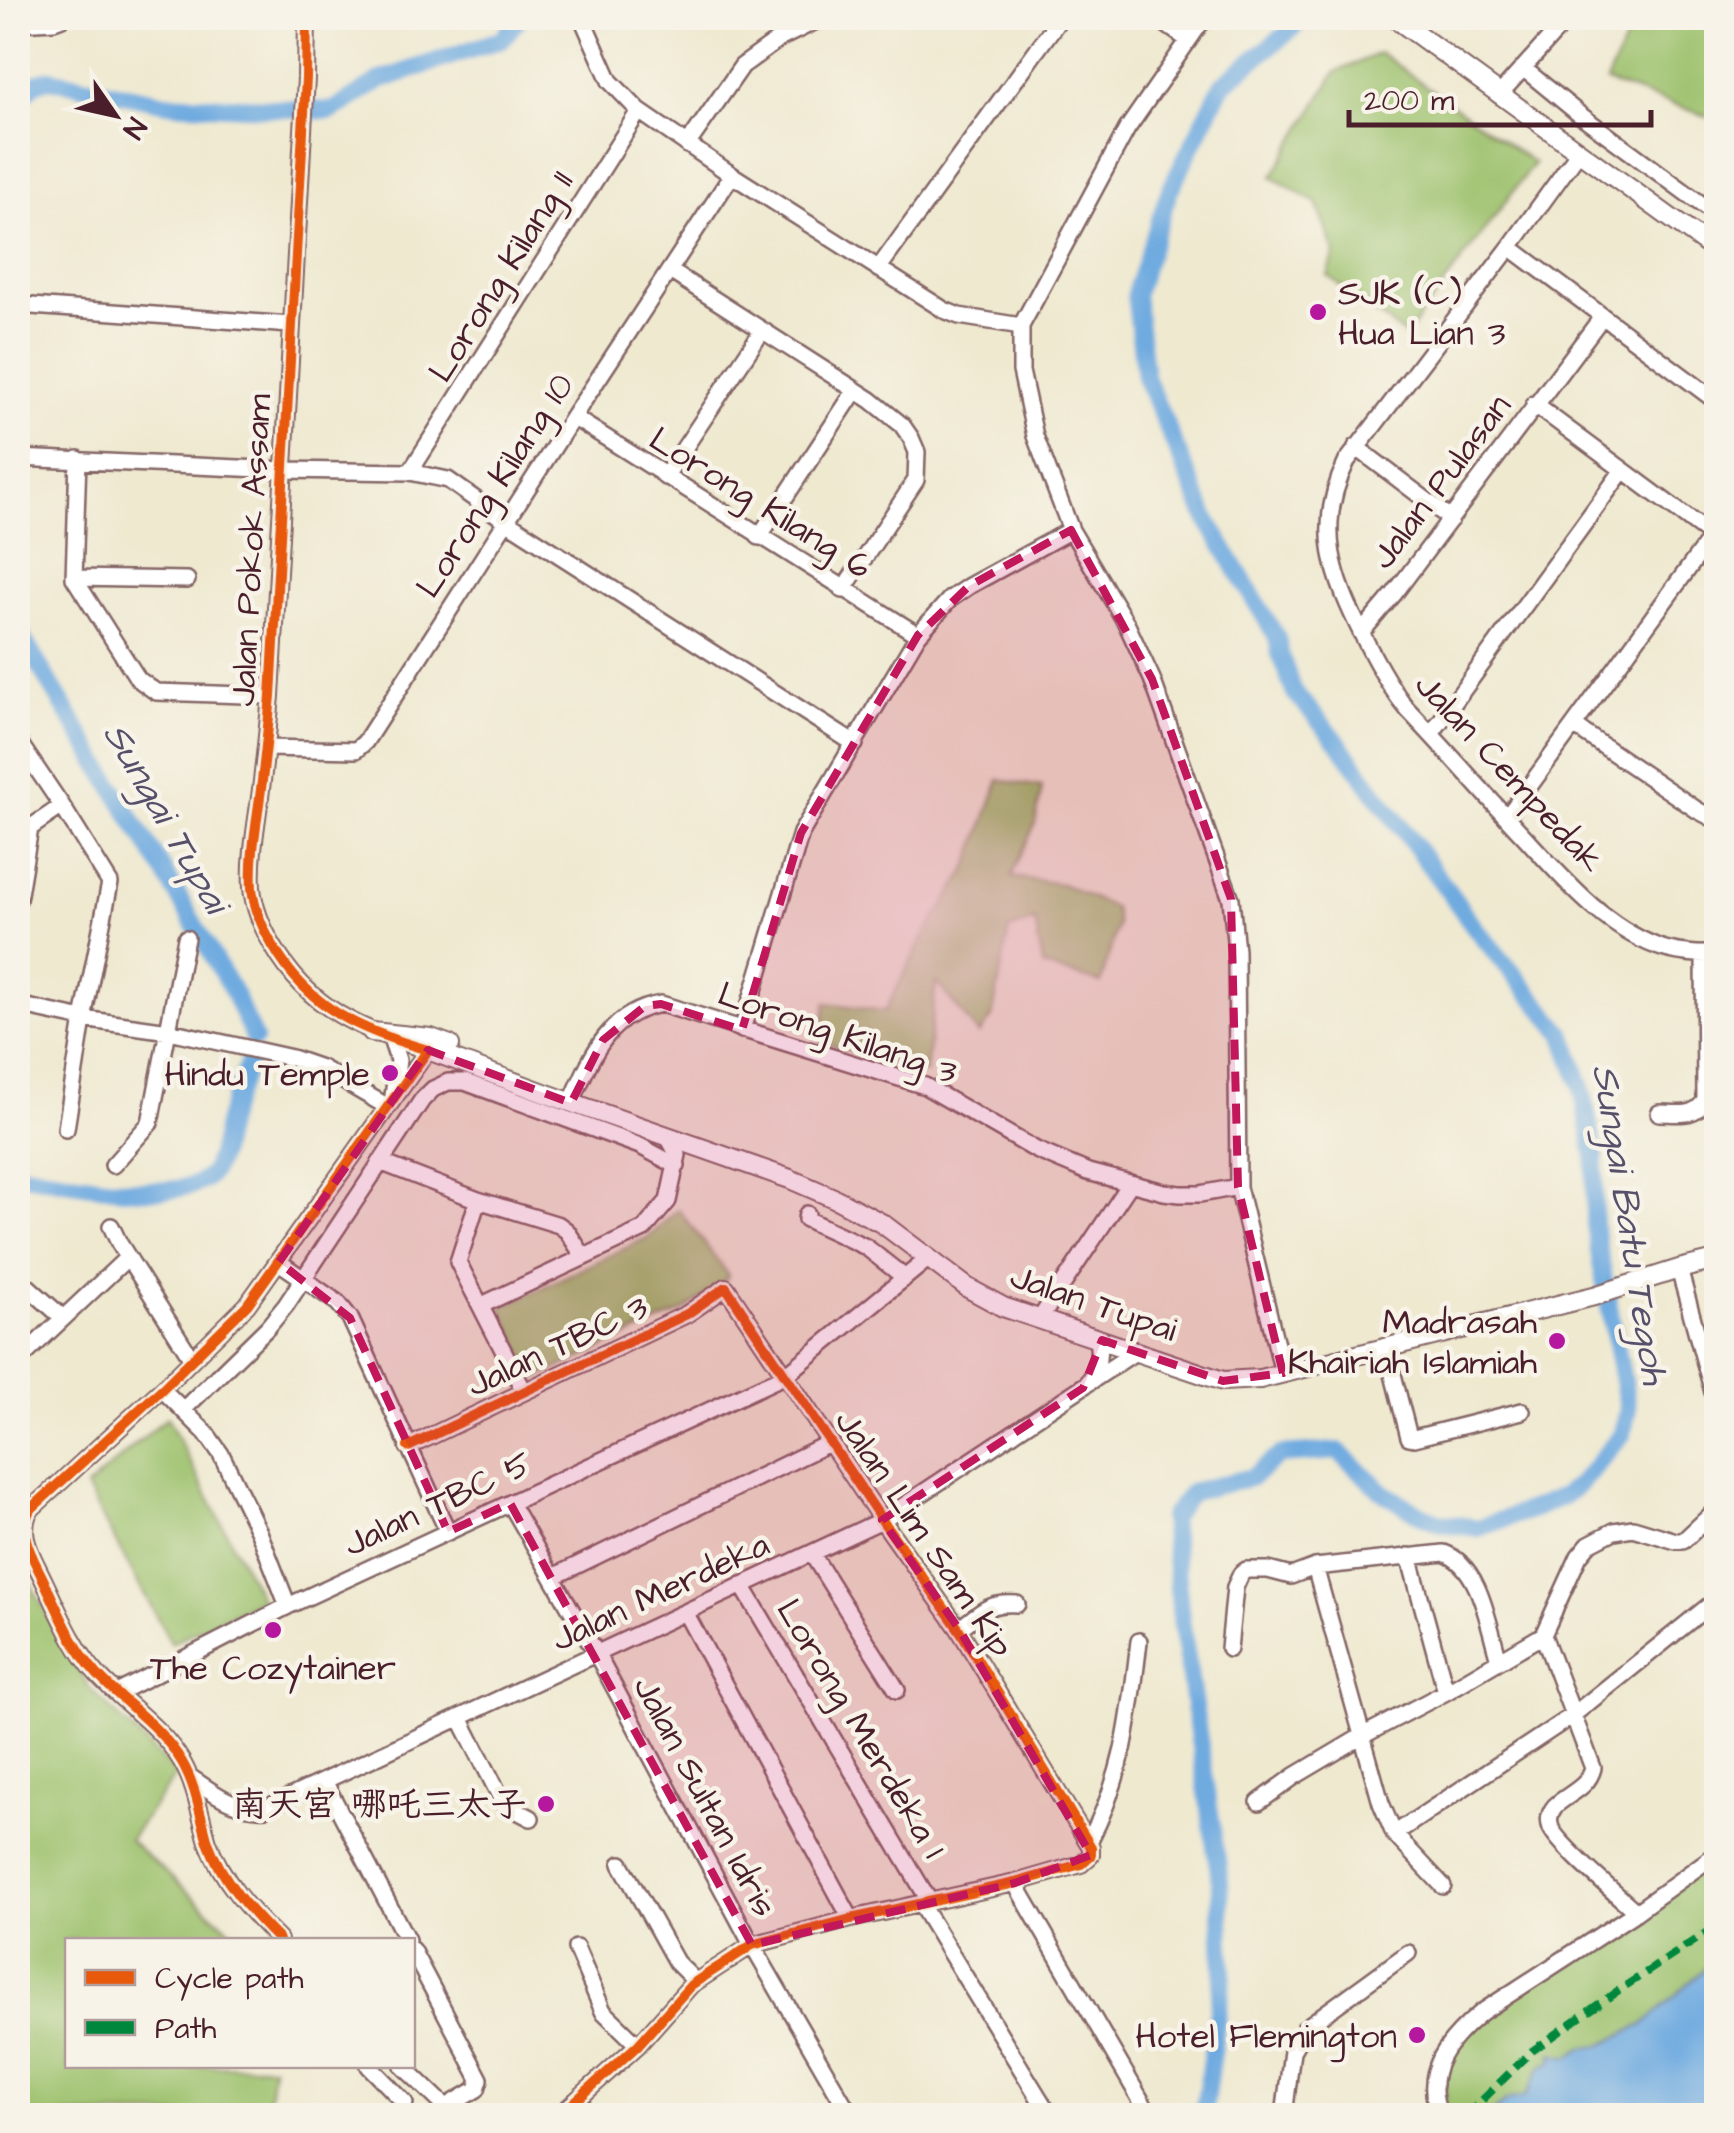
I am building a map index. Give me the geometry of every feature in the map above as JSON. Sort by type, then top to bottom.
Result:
[{"type":"main road","points":[[1395,18],[1716,251]]},
{"type":"main road","points":[[372,1032],[431,1038],[482,1056],[517,1071],[547,1094]]},
{"type":"main road","name":"Jalan Tupai","points":[[428,1050],[790,1179],[883,1224],[985,1298],[1223,1381],[1242,1382],[1283,1373],[1587,1298],[1716,1260]]},
{"type":"street","points":[[18,24],[62,18]]},
{"type":"street","name":"Jalan Pokok Assam","points":[[307,18],[270,696],[251,858],[252,893],[258,917],[285,967],[330,1010],[372,1032]]},
{"type":"street","points":[[582,18],[610,80],[639,111],[686,145],[944,310],[1021,326]]},
{"type":"street","points":[[686,145],[742,66],[781,38],[822,18]]},
{"type":"street","points":[[878,269],[1060,18]]},
{"type":"street","points":[[1157,18],[1187,39]]},
{"type":"street","points":[[1204,18],[1127,129],[1021,326],[1021,371],[1034,436],[1071,530],[1126,623],[1152,679],[1230,899],[1236,951],[1238,1187],[1283,1373]]},
{"type":"street","points":[[1499,95],[1568,18]]},
{"type":"street","points":[[1523,68],[1716,216]]},
{"type":"street","name":"Lorong Kilang 11","points":[[410,472],[639,111]]},
{"type":"street","name":"Jalan Cempedak","points":[[1578,153],[1356,448],[1338,480],[1332,506],[1332,563],[1390,688],[1568,882],[1606,918],[1638,938],[1660,948],[1710,954]]},
{"type":"street","name":"Lorong Kilang 10","points":[[266,748],[356,750],[365,742],[732,175]]},
{"type":"street","points":[[1510,247],[1716,401]]},
{"type":"street","points":[[670,271],[872,400],[902,424],[916,452],[916,480],[843,590]]},
{"type":"street","points":[[18,306],[291,325]]},
{"type":"street","name":"Jalan Pulasan","points":[[1362,633],[1602,317]]},
{"type":"street","points":[[665,477],[762,330]]},
{"type":"street","points":[[759,537],[856,391]]},
{"type":"street","points":[[1507,817],[1714,538],[1534,404]]},
{"type":"street","name":"Lorong Kilang 6","points":[[572,417],[918,636]]},
{"type":"street","points":[[1356,448],[1451,518]]},
{"type":"street","points":[[18,458],[410,472],[448,480],[856,744]]},
{"type":"street","points":[[78,459],[74,578],[138,679],[156,692],[270,696]]},
{"type":"street","points":[[1431,734],[1622,470]]},
{"type":"street","points":[[742,1030],[802,833],[918,636],[950,599],[1071,530]]},
{"type":"street","points":[[74,578],[187,580]]},
{"type":"street","points":[[1574,726],[1716,820]]},
{"type":"street","points":[[18,741],[110,883],[66,1129]]},
{"type":"street","points":[[18,900],[30,828],[62,806]]},
{"type":"street","points":[[113,1165],[150,1123],[186,938]]},
{"type":"street","points":[[1659,1112],[1694,1112],[1705,1100],[1710,954]]},
{"type":"street","name":"Lorong Kilang 3","points":[[571,1102],[591,1058],[616,1024],[645,1006],[661,1004],[925,1086],[1036,1150],[1088,1172],[1180,1194],[1238,1187]]},
{"type":"street","points":[[18,1005],[169,1031],[292,1058],[321,1068],[390,1103]]},
{"type":"street","name":"Jalan Tupai","points":[[372,1032],[428,1050]]},
{"type":"street","points":[[390,1039],[398,1060],[390,1103]]},
{"type":"street","points":[[277,1938],[222,1873],[209,1844],[190,1777],[170,1744],[87,1663],[27,1544],[21,1526],[26,1518],[24,1506],[162,1389],[247,1306],[428,1050]]},
{"type":"street","points":[[184,1409],[268,1327],[433,1089],[448,1082],[464,1082],[640,1146],[677,1166]]},
{"type":"street","points":[[482,1306],[644,1229],[668,1201],[678,1155],[668,1137]]},
{"type":"street","points":[[677,1166],[687,1157],[710,1151]]},
{"type":"street","points":[[380,1162],[478,1200],[558,1225],[567,1231],[584,1258]]},
{"type":"street","points":[[790,1179],[806,1194],[806,1219],[866,1246],[904,1277]]},
{"type":"street","points":[[1039,1320],[1130,1184]]},
{"type":"street","points":[[808,1214],[820,1203],[836,1199]]},
{"type":"street","points":[[478,1200],[458,1262],[524,1391]]},
{"type":"street","points":[[111,1226],[192,1359]]},
{"type":"street","points":[[18,1361],[128,1257]]},
{"type":"street","name":"Jalan TBC 5","points":[[117,1693],[288,1606],[786,1375],[929,1258]]},
{"type":"street","points":[[279,1262],[338,1303],[350,1318],[448,1532]]},
{"type":"street","points":[[1678,1269],[1716,1403]]},
{"type":"street","points":[[18,1284],[25,1284],[63,1318]]},
{"type":"street","name":"Jalan Lim Sam Kip","points":[[726,1287],[959,1629],[1089,1842]]},
{"type":"street","name":"Jalan TBC 3","points":[[408,1447],[687,1314],[726,1287]]},
{"type":"street","points":[[1083,1388],[1098,1363],[1096,1338]]},
{"type":"street","points":[[1386,1347],[1409,1437],[1522,1412]]},
{"type":"street","name":"Jalan Merdeka","points":[[190,1777],[230,1803],[249,1809],[266,1808],[882,1520],[1134,1352]]},
{"type":"street","points":[[162,1389],[222,1454],[288,1606]]},
{"type":"street","points":[[553,1576],[831,1442]]},
{"type":"street","name":"Jalan Sultan Idris","points":[[510,1503],[596,1652],[752,1945],[851,2116]]},
{"type":"street","points":[[1260,1802],[1364,1735],[1543,1635],[1578,1556],[1589,1544],[1614,1531],[1633,1528],[1676,1542],[1716,1510]]},
{"type":"street","points":[[1229,1649],[1235,1587],[1246,1570],[1291,1576],[1315,1567],[1444,1553],[1462,1562],[1475,1580],[1499,1660]]},
{"type":"street","points":[[812,1554],[897,1690]]},
{"type":"street","points":[[1408,1556],[1446,1692]]},
{"type":"street","points":[[1315,1567],[1381,1803],[1394,1834],[1443,1886]]},
{"type":"street","name":"Lorong Merdeka 1","points":[[742,1585],[1050,2116]]},
{"type":"street","points":[[1394,1834],[1574,1715],[1716,1600]]},
{"type":"street","points":[[959,1629],[999,1603],[1017,1604]]},
{"type":"street","points":[[684,1612],[850,1919]]},
{"type":"street","points":[[1543,1635],[1594,1768],[1584,1786],[1554,1807],[1551,1828],[1636,1912]]},
{"type":"street","points":[[559,2116],[638,2045],[696,1982],[752,1945],[850,1919],[1015,1884],[1080,1864],[1091,1854],[1089,1842],[1121,1766],[1139,1641]]},
{"type":"street","points":[[460,1718],[504,1804],[531,1818]]},
{"type":"street","points":[[324,1781],[407,1938]]},
{"type":"street","points":[[1440,2116],[1432,2088],[1435,2071],[1467,2024],[1716,1854]]},
{"type":"street","points":[[621,1864],[676,1962],[696,1982]]},
{"type":"street","points":[[1015,1884],[1150,2116]]},
{"type":"street","points":[[576,1948],[603,2011],[638,2045]]},
{"type":"street","points":[[1284,2116],[1292,2050],[1305,2028],[1408,1953]]},
{"type":"street","points":[[404,2068],[451,2111],[477,2089],[480,2079],[415,1956]]},
{"type":"street","points":[[371,2068],[405,2103]]},
{"type":"street","points":[[392,2116],[423,2086]]},
{"type":"highlighted area","points":[[1071,530],[1152,679],[1231,899],[1238,1187],[1283,1373],[1223,1381],[1102,1340],[1083,1388],[882,1520],[959,1629],[1091,1855],[1015,1883],[752,1945],[510,1503],[448,1532],[350,1318],[279,1262],[428,1050],[571,1103],[603,1040],[645,1006],[661,1004],[742,1030],[801,833],[918,635],[969,586]]},
{"type":"green space","points":[[1636,18],[1716,18],[1716,119],[1606,82]]},
{"type":"green space","points":[[1380,53],[1534,163],[1406,336],[1328,276],[1335,252],[1317,203],[1272,177],[1336,72]]},
{"type":"green space","points":[[999,780],[1042,787],[1035,824],[1011,877],[1062,884],[1114,908],[1117,925],[1101,983],[1043,966],[1035,921],[1009,930],[992,1018],[979,1034],[936,982],[926,1073],[821,1042],[826,1003],[885,1011],[920,943],[969,866]]},
{"type":"green space","points":[[678,1209],[728,1277],[686,1310],[535,1379],[501,1307],[649,1237]]},
{"type":"green space","points":[[167,1417],[261,1599],[171,1643],[86,1488]]},
{"type":"green space","points":[[18,1562],[90,1689],[177,1774],[129,1840],[240,1938],[65,1938],[65,2068],[273,2068],[267,2115],[18,2115]]},
{"type":"green space","points":[[1716,1858],[1716,2115],[1436,2116],[1446,2095],[1439,2074],[1466,2028]]},
{"type":"water","points":[[1716,1958],[1716,2102],[1706,2107],[1686,2104],[1680,2115],[1490,2115],[1507,2100],[1526,2096],[1541,2067],[1553,2061],[1553,2053],[1568,2057],[1643,2025]]},
{"type":"waterway","name":"Sungai Tupai","points":[[18,101],[35,83],[50,79],[166,103],[332,111],[381,80],[502,39],[519,18]]},
{"type":"waterway","name":"Sungai Batu Tegoh","points":[[1203,2116],[1223,1975],[1220,1880],[1181,1618],[1171,1518],[1191,1492],[1252,1477],[1280,1455],[1338,1451],[1384,1493],[1421,1515],[1441,1523],[1478,1528],[1562,1497],[1580,1484],[1623,1433],[1628,1408],[1594,1225],[1595,1158],[1582,1087],[1563,1033],[1476,929],[1338,742],[1294,692],[1277,638],[1207,519],[1145,377],[1135,294],[1169,192],[1222,85],[1303,18]]},
{"type":"waterway","name":"Sungai Tupai","points":[[18,631],[161,866],[233,992],[254,1039]]},
{"type":"waterway","name":"Sungai Tupai","points":[[18,1173],[146,1190],[194,1185],[209,1176],[216,1164],[228,1117],[250,1059]]},
{"type":"marked path","points":[[1466,2116],[1532,2051],[1716,1927]]},
{"type":"cycle path","points":[[277,1938],[247,1907],[221,1870],[182,1762],[153,1726],[97,1674],[81,1653],[31,1555],[25,1527],[30,1510],[247,1305],[428,1050],[381,1035],[320,1002],[287,968],[269,939],[252,888],[271,696],[307,18]]},
{"type":"cycle path","points":[[408,1447],[687,1314],[726,1287],[959,1629],[1091,1847],[1091,1855],[1081,1864],[752,1945],[691,1985],[638,2045],[559,2116]]},
{"type":"place","name":"SJK (C) Hua Lian 3","points":[[1318,312]]},
{"type":"place","name":"Hindu Temple","points":[[390,1073]]},
{"type":"place","name":"Madrasah Khairiah Islamiah","points":[[1557,1341]]},
{"type":"place","name":"The Cozytainer","points":[[273,1630]]},
{"type":"place","name":"南天宫 哪吒三太子","points":[[546,1804]]},
{"type":"place","name":"Hotel Flemington","points":[[1417,2035]]}]
